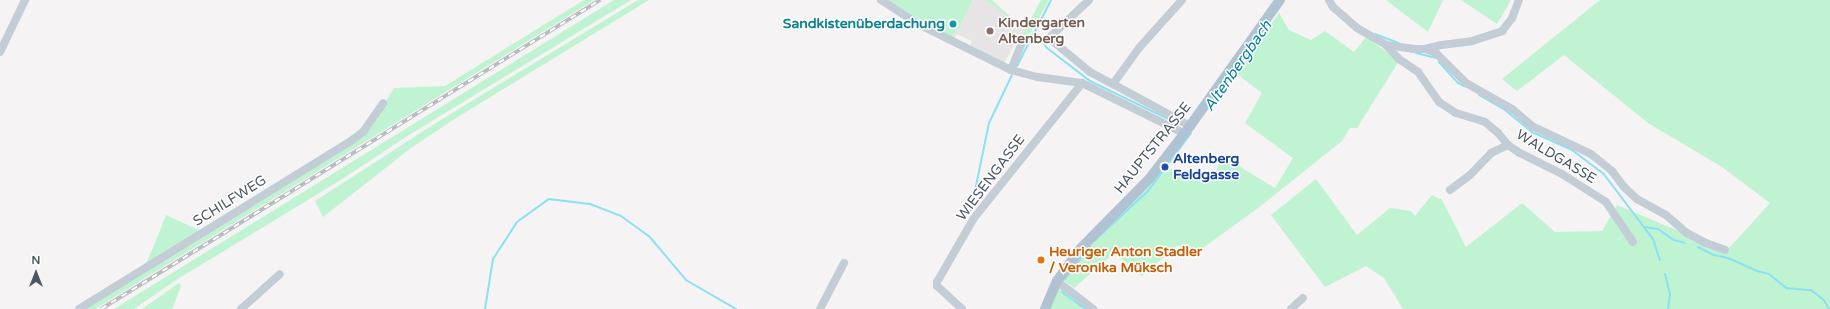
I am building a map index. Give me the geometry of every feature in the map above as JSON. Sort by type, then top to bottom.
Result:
[{"type":"main road","name":"HAUPTSTRASSE","points":[[1045,309],[1057,281],[1081,248],[1150,178],[1188,130],[1280,0]]},
{"type":"street","points":[[0,52],[25,0]]},
{"type":"street","points":[[881,0],[918,24],[1011,70],[1038,77],[1082,83],[1188,130]]},
{"type":"street","points":[[1090,0],[1049,38],[1090,72],[1188,130]]},
{"type":"street","points":[[1112,84],[1138,48],[1182,0]]},
{"type":"street","points":[[1328,0],[1333,7],[1357,28],[1386,45],[1412,49],[1425,49],[1441,45],[1472,42],[1502,31],[1512,18],[1519,0]]},
{"type":"street","points":[[1011,70],[1024,41]]},
{"type":"street","name":"WALDGASSE","points":[[1386,45],[1399,59],[1418,72],[1439,102],[1456,113],[1485,122],[1498,133],[1508,145],[1535,162],[1562,174],[1606,202],[1633,242]]},
{"type":"street","points":[[1425,49],[1436,54],[1466,83],[1512,109],[1532,126],[1591,154],[1612,171],[1624,187],[1637,199],[1666,215],[1687,233],[1706,243],[1725,250]]},
{"type":"street","name":"WIESENGASSE","points":[[958,308],[937,286],[937,282],[974,218],[1082,83]]},
{"type":"street","name":"SCHILFWEG","points":[[79,309],[348,144],[363,132],[383,103]]},
{"type":"street","points":[[1450,190],[1470,175],[1490,153],[1508,145]]},
{"type":"street","points":[[820,309],[844,263]]},
{"type":"street","points":[[241,309],[280,274]]},
{"type":"street","points":[[1057,281],[1093,309]]},
{"type":"street","points":[[1291,309],[1302,298]]},
{"type":"shaded area","name":"Kindergarten Altenberg","points":[[973,0],[986,0],[1026,30],[1019,44],[1015,43],[1004,64],[969,47],[972,41],[957,34],[954,39],[951,38],[959,28]]},
{"type":"green space","points":[[584,0],[594,0],[95,309],[85,309],[364,135],[394,88],[445,86]]},
{"type":"green space","points":[[614,0],[631,0],[409,135],[339,181],[176,280],[134,309],[114,309]]},
{"type":"green space","points":[[638,0],[649,0],[456,118],[411,148],[323,217],[315,201],[439,121]]},
{"type":"green space","points":[[886,0],[973,0],[959,28],[951,38]]},
{"type":"green space","points":[[986,0],[992,0],[1025,30]]},
{"type":"green space","points":[[1041,0],[1049,0],[1028,38],[1023,35]]},
{"type":"green space","points":[[1386,0],[1443,0],[1428,32]]},
{"type":"green space","points":[[1461,0],[1511,0],[1497,24]]},
{"type":"green space","points":[[1600,0],[1830,0],[1830,309],[1403,309],[1384,278],[1366,266],[1325,287],[1271,215],[1316,179],[1357,235],[1390,208],[1411,211],[1415,216],[1432,195],[1439,199],[1441,198],[1466,247],[1522,203],[1555,232],[1602,231],[1617,205],[1726,251],[1770,203],[1722,167],[1648,123],[1564,55],[1517,91],[1502,79]]},
{"type":"green space","points":[[1279,13],[1289,30],[1311,40],[1325,31],[1354,52],[1366,37],[1399,61],[1357,128],[1350,128],[1342,141],[1262,205],[1192,256],[1178,245],[1142,276],[1114,253],[1074,288],[1062,279],[1092,240],[1164,168],[1212,177],[1224,157],[1275,188],[1293,158],[1245,123],[1262,93],[1237,74]]},
{"type":"green space","points":[[166,215],[201,231],[145,266],[155,243]]},
{"type":"green space","points":[[179,283],[181,286],[172,309],[142,309]]},
{"type":"green space","points":[[1058,284],[1090,309],[1048,309]]},
{"type":"waterway","name":"Altenbergbach","points":[[1051,0],[1035,31],[1047,48],[1090,81],[1178,124]]},
{"type":"waterway","points":[[1017,66],[1035,31]]},
{"type":"waterway","name":"Altenbergbach","points":[[1375,34],[1398,43]]},
{"type":"waterway","name":"Altenbergbach","points":[[1416,53],[1436,58]]},
{"type":"waterway","name":"Altenbergbach","points":[[1439,62],[1458,83],[1464,86]]},
{"type":"waterway","points":[[971,210],[989,123],[1012,75]]},
{"type":"waterway","name":"Altenbergbach","points":[[1479,95],[1505,110],[1532,132],[1572,150],[1603,173],[1653,239],[1660,260]]},
{"type":"waterway","points":[[1094,241],[1148,191],[1191,133]]},
{"type":"waterway","points":[[485,309],[493,259],[517,222],[549,199],[590,204],[621,216],[649,236],[686,280],[736,309]]},
{"type":"waterway","points":[[1644,227],[1658,229],[1674,240],[1685,243]]},
{"type":"waterway","points":[[1065,279],[1090,246]]},
{"type":"waterway","points":[[1698,247],[1714,255],[1728,258],[1757,271],[1769,274],[1786,288],[1811,290],[1824,300],[1829,309]]},
{"type":"waterway","name":"Altenbergbach","points":[[1665,274],[1670,294],[1668,309]]},
{"type":"waterway","points":[[1062,292],[1085,309]]},
{"type":"railway","points":[[101,309],[600,0]]},
{"type":"place","name":"Sandkistenüberdachung","points":[[953,24]]},
{"type":"place","name":"Kindergarten Altenberg","points":[[990,31]]},
{"type":"place","name":"Altenberg Feldgasse","points":[[1165,167]]},
{"type":"place","name":"Heuriger Anton Stadler / Veronika Müksch","points":[[1041,260]]}]
